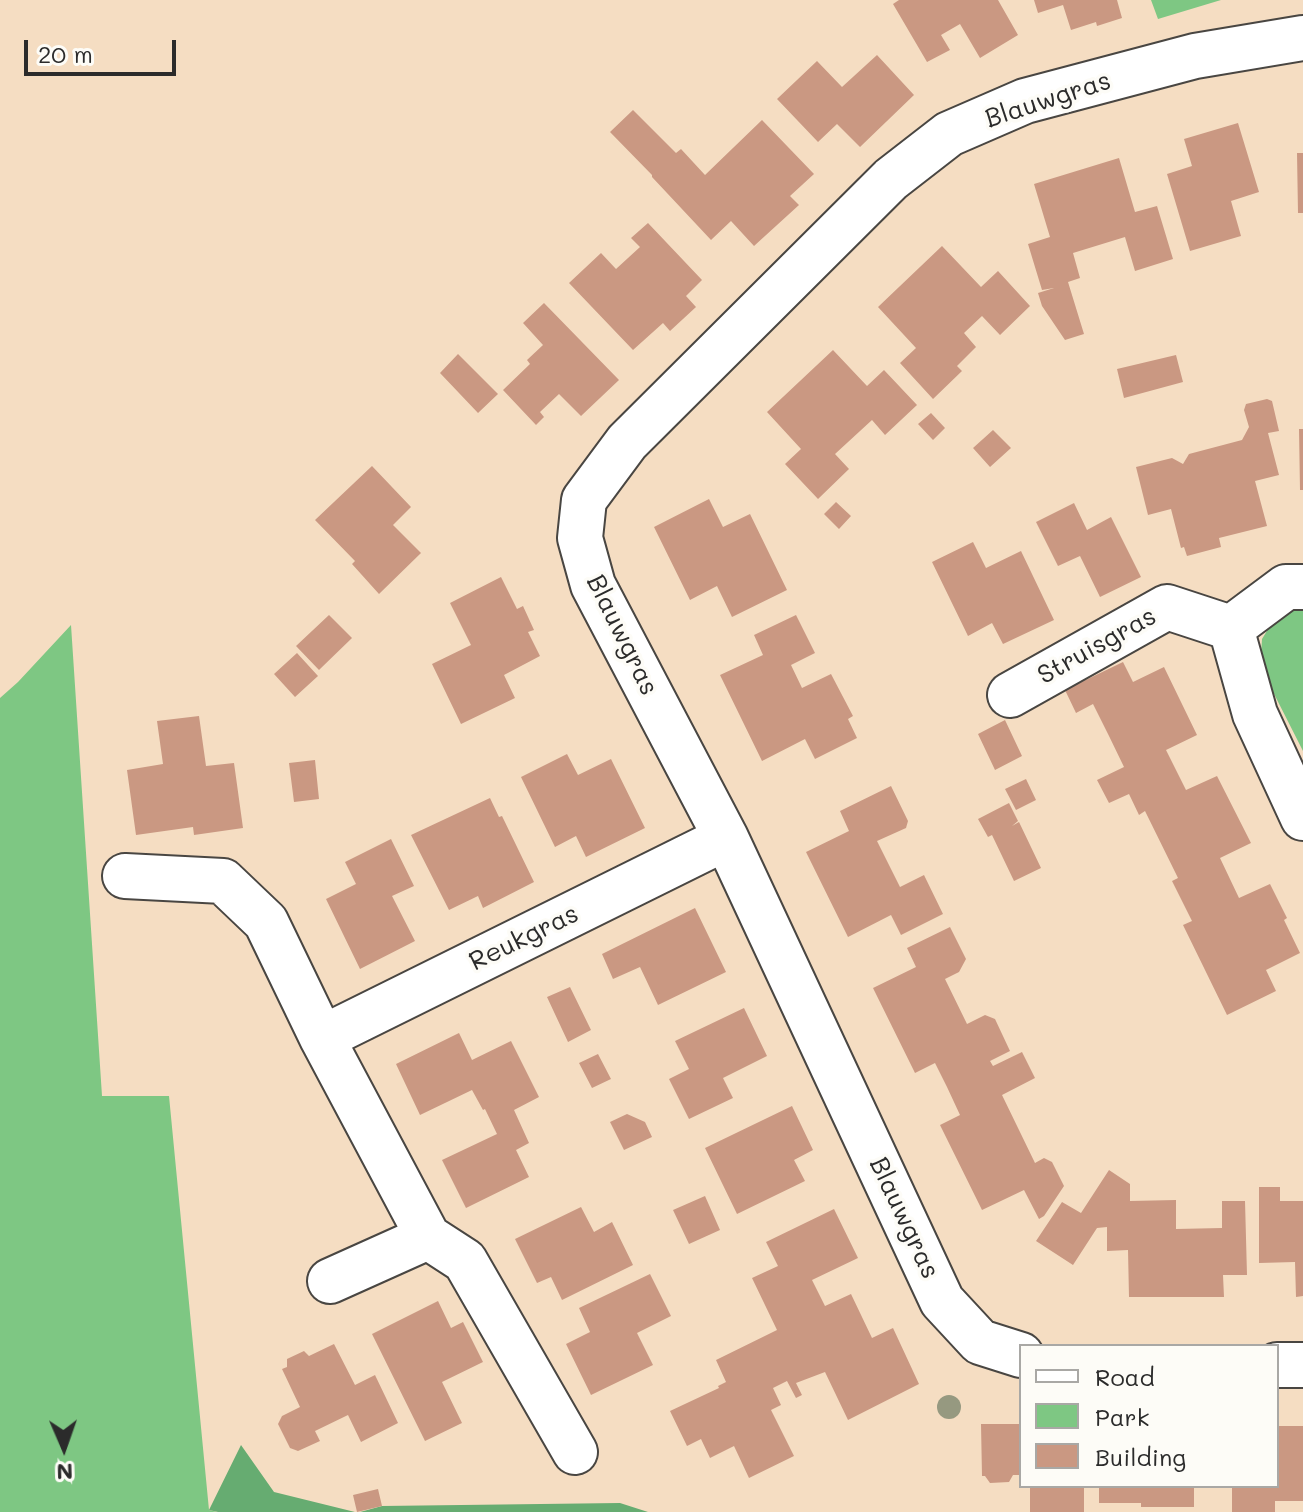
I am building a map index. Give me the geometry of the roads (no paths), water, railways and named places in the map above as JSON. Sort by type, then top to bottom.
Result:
[{"type":"street","name":"Blauwgras","points":[[1019,1354],[980,1342],[942,1301],[726,838],[593,585],[580,538],[584,500],[627,442],[891,179],[949,134],[1025,101],[1195,56],[1303,38]]},
{"type":"street","points":[[1303,587],[1286,587],[1231,628],[1255,714],[1303,818]]},
{"type":"street","name":"Struisgras","points":[[1010,695],[1167,607],[1231,628]]},
{"type":"street","name":"Reukgras","points":[[322,1038],[726,838]]},
{"type":"street","points":[[125,876],[223,881],[266,922],[322,1038],[428,1237],[465,1261],[575,1452]]},
{"type":"street","points":[[330,1281],[428,1237]]},
{"type":"street","points":[[1279,1365],[1303,1365]]}]
